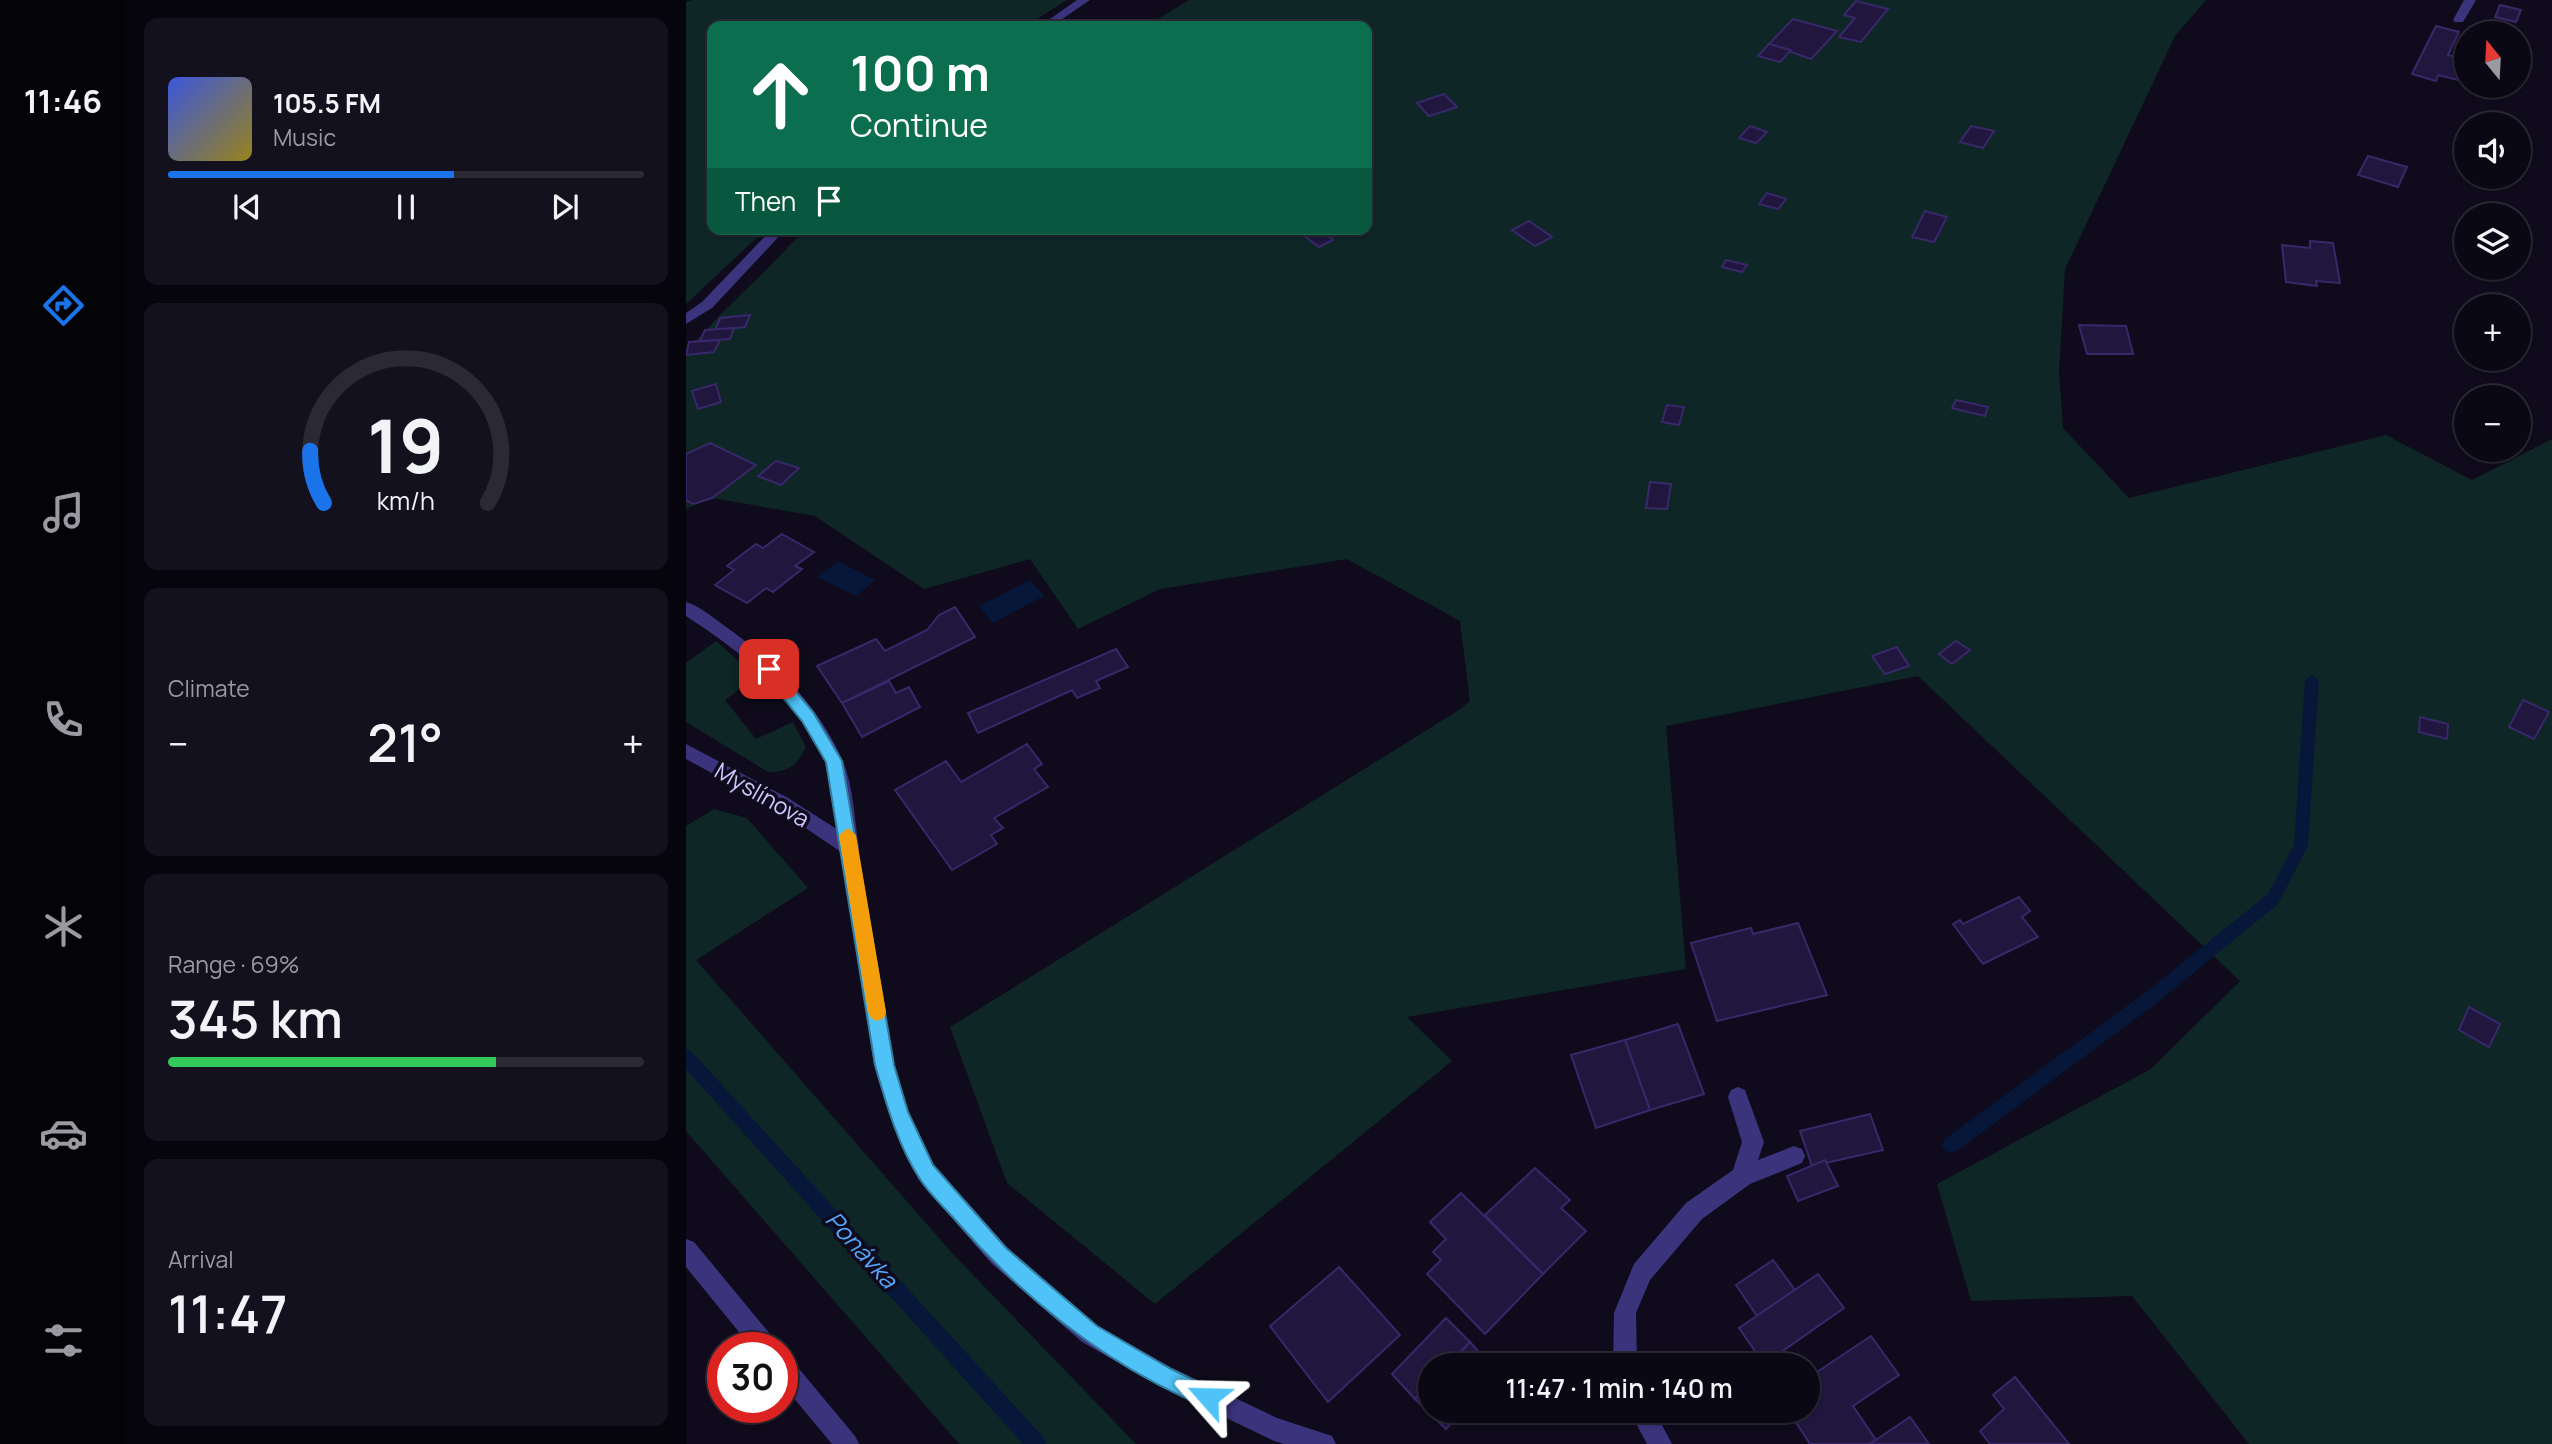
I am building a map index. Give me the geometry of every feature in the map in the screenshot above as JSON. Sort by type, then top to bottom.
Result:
[{"type":"street","points":[[1052,21],[1084,0]]},
{"type":"street","points":[[2459,20],[2470,0]]},
{"type":"street","points":[[686,320],[707,305],[774,235]]},
{"type":"street","points":[[686,608],[758,657],[807,717],[834,761],[884,1065],[899,1114],[926,1172],[999,1255],[1090,1334],[1164,1376],[1274,1429],[1324,1444]]},
{"type":"street","name":"Myslínova","points":[[686,751],[782,803],[850,848]]},
{"type":"street","points":[[1738,1097],[1753,1142],[1742,1177]]},
{"type":"street","points":[[1625,1353],[1625,1313],[1642,1272],[1694,1211],[1742,1177],[1794,1156]]},
{"type":"street","points":[[686,1250],[754,1332]]},
{"type":"street","points":[[798,1385],[847,1444]]},
{"type":"street","points":[[1648,1423],[1660,1444]]},
{"type":"green space","points":[[1067,0],[1034,21],[707,21],[707,235],[760,235],[686,304],[686,2]]},
{"type":"green space","points":[[1189,0],[2206,0],[2175,36],[2065,269],[2059,372],[2063,428],[2129,498],[2386,435],[2472,480],[2507,462],[2531,462],[2531,450],[2552,439],[2552,1444],[2249,1444],[2132,1296],[1971,1301],[1937,1184],[2151,1069],[2240,981],[1918,676],[1666,726],[1686,969],[1407,1017],[1452,1061],[1155,1304],[1007,1183],[950,1027],[1459,710],[1470,701],[1460,621],[1347,559],[1160,589],[1078,629],[1030,559],[924,589],[815,516],[712,498],[686,509],[686,352],[799,235],[1372,235],[1372,21],[1154,21]]},
{"type":"green space","points":[[716,641],[752,673],[750,682],[725,700],[756,739],[793,722],[806,747],[791,766],[782,771],[768,772],[686,722],[686,663]]},
{"type":"green space","points":[[714,809],[747,818],[808,888],[696,960],[952,1253],[1136,1444],[959,1444],[686,1131],[686,826]]},
{"type":"water","points":[[838,561],[875,580],[856,596],[818,577]]},
{"type":"water","points":[[1030,580],[1044,596],[993,623],[979,606]]},
{"type":"building","points":[[1856,1],[1888,9],[1861,42],[1839,37],[1855,18],[1844,15]]},
{"type":"building","points":[[2500,5],[2521,10],[2516,21],[2495,17]]},
{"type":"building","points":[[1793,19],[1837,31],[1811,59],[1769,44]]},
{"type":"building","points":[[2436,26],[2454,31],[2454,42],[2448,55],[2454,57],[2454,79],[2438,75],[2436,81],[2412,74]]},
{"type":"building","points":[[1769,44],[1791,50],[1780,62],[1758,56]]},
{"type":"building","points":[[1444,94],[1457,107],[1429,116],[1417,103]]},
{"type":"building","points":[[1750,126],[1767,132],[1756,143],[1739,138]]},
{"type":"building","points":[[1971,126],[1994,131],[1983,148],[1960,142]]},
{"type":"building","points":[[2368,156],[2407,167],[2398,187],[2358,175]]},
{"type":"building","points":[[1767,193],[1786,199],[1778,209],[1759,204]]},
{"type":"building","points":[[1925,211],[1947,217],[1934,242],[1912,237]]},
{"type":"building","points":[[1529,221],[1552,237],[1535,246],[1512,230]]},
{"type":"building","points":[[1303,235],[1328,235],[1333,240],[1319,247]]},
{"type":"building","points":[[2310,241],[2333,243],[2340,283],[2316,281],[2317,286],[2286,282],[2282,245],[2310,248]]},
{"type":"building","points":[[1726,260],[1747,265],[1742,272],[1722,267]]},
{"type":"building","points":[[750,315],[745,327],[715,330],[720,318]]},
{"type":"building","points":[[2079,325],[2126,326],[2133,354],[2087,354]]},
{"type":"building","points":[[734,328],[730,339],[700,341],[705,330]]},
{"type":"building","points":[[720,340],[714,352],[686,355],[689,342]]},
{"type":"building","points":[[716,384],[721,402],[698,409],[692,391]]},
{"type":"building","points":[[1956,400],[1988,407],[1985,416],[1952,408]]},
{"type":"building","points":[[1667,405],[1684,407],[1679,425],[1662,422]]},
{"type":"building","points":[[710,443],[756,465],[712,498],[693,504],[686,500],[686,454]]},
{"type":"building","points":[[776,461],[799,468],[781,485],[758,476]]},
{"type":"building","points":[[1650,482],[1671,484],[1667,509],[1646,508]]},
{"type":"building","points":[[782,534],[814,552],[795,566],[802,569],[773,592],[766,588],[747,603],[715,585],[734,570],[727,566],[756,544],[763,548]]},
{"type":"building","points":[[955,607],[975,637],[842,703],[817,666],[876,639],[885,651],[927,630],[939,615]]},
{"type":"building","points":[[1956,641],[1970,650],[1952,664],[1939,654]]},
{"type":"building","points":[[1897,647],[1909,666],[1885,674],[1872,656]]},
{"type":"building","points":[[1116,649],[1128,667],[1096,681],[1100,688],[1077,698],[1072,690],[978,733],[968,713]]},
{"type":"building","points":[[889,681],[896,693],[909,687],[920,707],[862,737],[842,703]]},
{"type":"building","points":[[2523,700],[2549,712],[2534,739],[2509,727]]},
{"type":"building","points":[[2420,717],[2448,724],[2447,739],[2419,732]]},
{"type":"building","points":[[1027,744],[1042,764],[1034,769],[1048,787],[994,818],[1003,828],[991,835],[997,844],[952,870],[895,790],[946,761],[961,782]]},
{"type":"building","points":[[2019,897],[2030,911],[2022,917],[2038,937],[1983,964],[1953,924],[1960,920],[1963,924]]},
{"type":"building","points":[[1798,923],[1827,995],[1717,1021],[1691,943],[1751,928],[1753,934]]},
{"type":"building","points":[[2469,1007],[2500,1024],[2489,1047],[2459,1030]]},
{"type":"building","points":[[1678,1024],[1704,1094],[1650,1110],[1625,1040]]},
{"type":"building","points":[[1625,1040],[1650,1110],[1596,1128],[1571,1055]]},
{"type":"building","points":[[1870,1114],[1883,1150],[1812,1166],[1800,1131]]},
{"type":"building","points":[[1825,1160],[1838,1186],[1798,1201],[1787,1176]]},
{"type":"building","points":[[1535,1168],[1570,1200],[1561,1208],[1586,1231],[1543,1274],[1485,1215]]},
{"type":"building","points":[[1461,1193],[1543,1274],[1485,1334],[1427,1274],[1441,1260],[1433,1252],[1446,1239],[1430,1222]]},
{"type":"building","points":[[1773,1260],[1795,1290],[1757,1316],[1736,1285]]},
{"type":"building","points":[[1339,1267],[1400,1335],[1328,1402],[1270,1326]]},
{"type":"building","points":[[1818,1274],[1844,1308],[1780,1353],[1756,1353],[1739,1328]]},
{"type":"building","points":[[1446,1318],[1470,1342],[1459,1353],[1418,1353],[1418,1396],[1415,1399],[1392,1374]]},
{"type":"building","points":[[1871,1336],[1899,1375],[1853,1406],[1876,1440],[1870,1444],[1810,1444],[1796,1423],[1820,1423],[1820,1370]]},
{"type":"building","points":[[1470,1342],[1480,1353],[1459,1353]]},
{"type":"building","points":[[2015,1377],[2069,1444],[1990,1444],[1980,1431],[2004,1409],[1993,1395]]},
{"type":"building","points":[[1910,1417],[1929,1444],[1870,1444],[1876,1440]]},
{"type":"building","points":[[1440,1423],[1451,1423],[1446,1429]]},
{"type":"waterway","points":[[1951,1145],[2152,997],[2273,899],[2301,845],[2312,680]]},
{"type":"waterway","name":"Ponávka","points":[[686,1057],[1036,1444]]},
{"type":"slow traffic","points":[[848,835],[877,1012]]},
{"type":"route","points":[[769,669],[807,717],[834,761],[884,1065],[899,1114],[926,1172],[999,1255],[1090,1334],[1164,1376],[1208,1397]]}]
